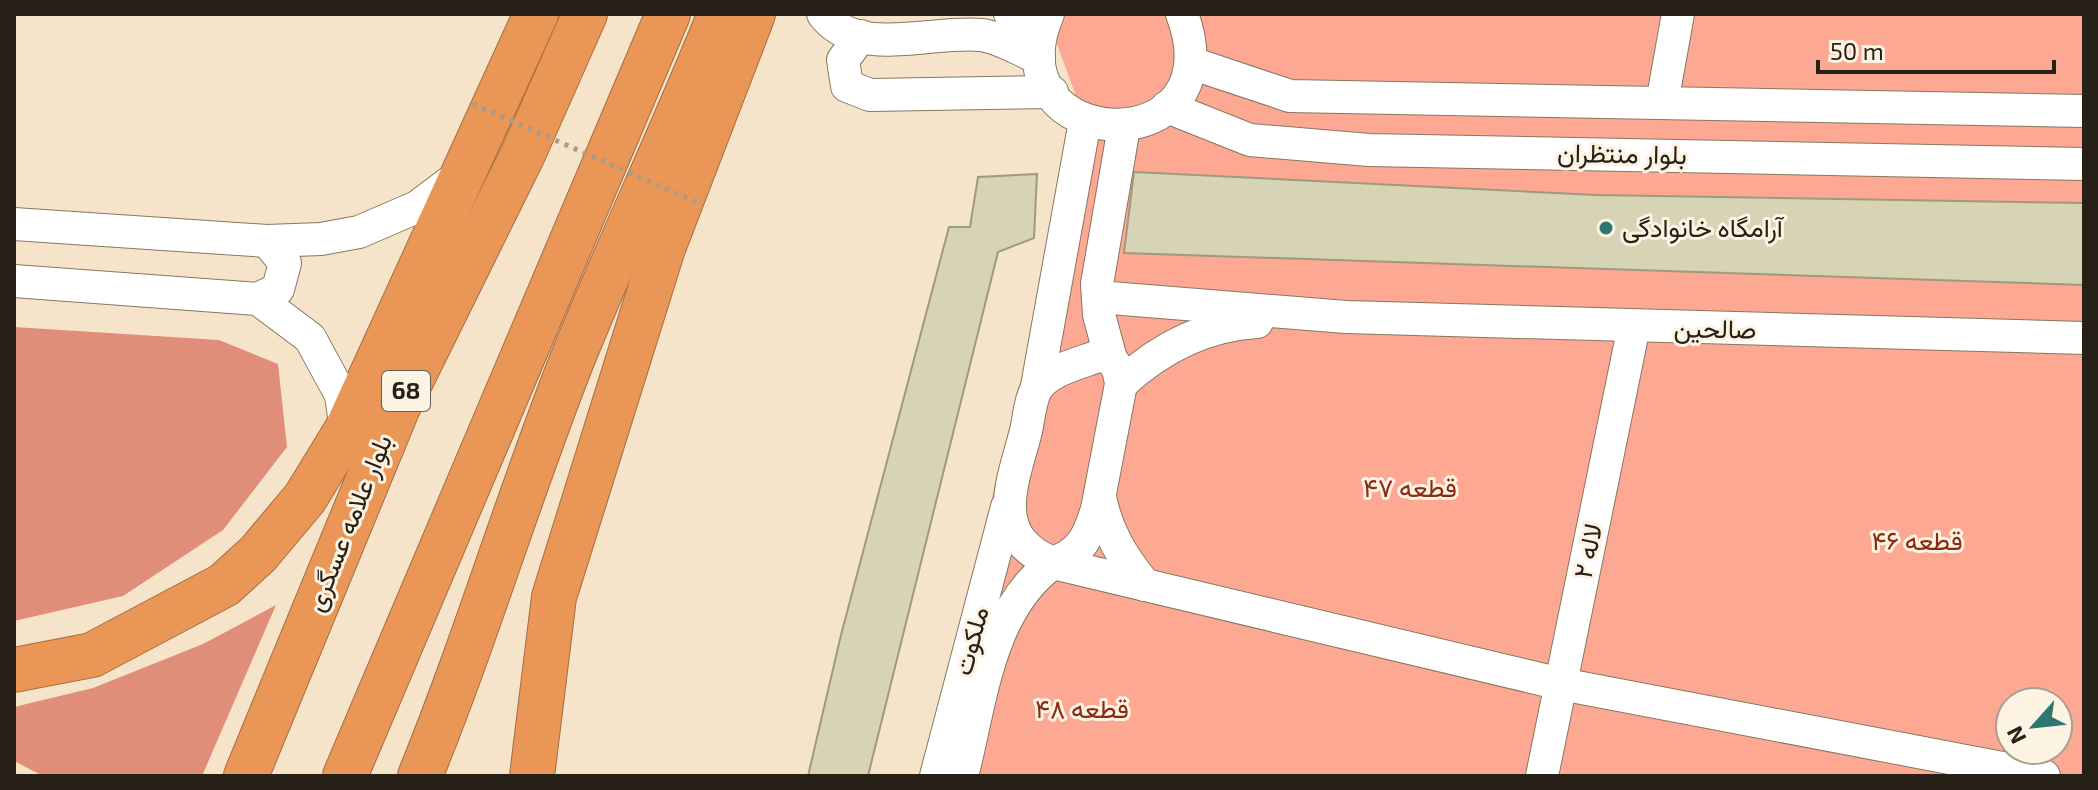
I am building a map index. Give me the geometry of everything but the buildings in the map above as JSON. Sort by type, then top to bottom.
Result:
[{"type":"highway","points":[[14,670],[92,655],[224,585],[258,554],[305,498],[346,431],[536,14]]},
{"type":"highway","name":"بلوار علامه عسگری","points":[[246,776],[398,407],[523,154],[585,14]]},
{"type":"highway","points":[[345,776],[668,14]]},
{"type":"highway","points":[[420,776],[472,644],[512,522],[573,359],[720,14]]},
{"type":"highway","points":[[532,776],[554,597],[663,248],[753,14]]},
{"type":"street","points":[[823,14],[841,33],[861,36],[983,35],[1039,58]]},
{"type":"street","points":[[1010,14],[1039,58],[1058,102],[1085,121],[1100,126],[1124,127],[1147,121],[1167,107],[1183,87],[1191,63],[1191,37],[1182,14]]},
{"type":"street","points":[[1039,58],[1040,32],[1048,14]]},
{"type":"street","points":[[1662,103],[1678,14]]},
{"type":"street","points":[[861,36],[843,60],[847,86],[870,95],[1052,92]]},
{"type":"street","name":"بلوار منتظران","points":[[1191,63],[1290,96],[2084,111]]},
{"type":"street","name":"بلوار منتظران","points":[[1167,107],[1250,140],[1369,150],[2084,164]]},
{"type":"street","name":"ملکوت","points":[[936,776],[1037,386],[1085,121]]},
{"type":"street","name":"ملکوت","points":[[962,776],[997,642],[1009,613],[1031,578],[1053,563],[1074,555],[1091,528],[1100,496],[1116,371],[1097,284],[1124,127]]},
{"type":"street","points":[[14,224],[267,241],[321,239],[359,232],[417,207],[466,170]]},
{"type":"street","points":[[14,281],[258,299],[278,289],[285,263],[267,241]]},
{"type":"street","name":"صالحین","points":[[1098,297],[1346,317],[2084,338]]},
{"type":"street","points":[[258,299],[310,338],[341,395],[346,431]]},
{"type":"street","name":"صالحین","points":[[1116,371],[1185,339],[1231,324],[1346,317]]},
{"type":"street","name":"لاله ۲","points":[[1542,776],[1634,326]]},
{"type":"street","points":[[1037,386],[1053,373],[1101,355],[1116,371]]},
{"type":"street","points":[[1100,496],[1104,518],[1122,558],[1145,585]]},
{"type":"street","points":[[1007,507],[1019,538],[1035,556],[1053,563],[1561,684],[2044,776]]},
{"type":"path","points":[[473,104],[703,205]]},
{"type":"green space","points":[[1046,14],[2084,14],[2084,776],[923,776],[1085,121]]},
{"type":"shaded area","points":[[14,327],[219,340],[278,364],[287,447],[223,530],[123,596],[14,621]]},
{"type":"shaded area","points":[[276,605],[202,776],[43,776],[14,761],[14,707],[93,688],[203,644]]},
{"type":"place","name":"آرامگاه خانوادگی","points":[[1606,228]]},
{"type":"park label","name":"قطعه ۴۷","points":[[1410,488]]},
{"type":"park label","name":"قطعه ۴۶","points":[[1917,541]]},
{"type":"park label","name":"قطعه ۴۸","points":[[1082,709]]}]
